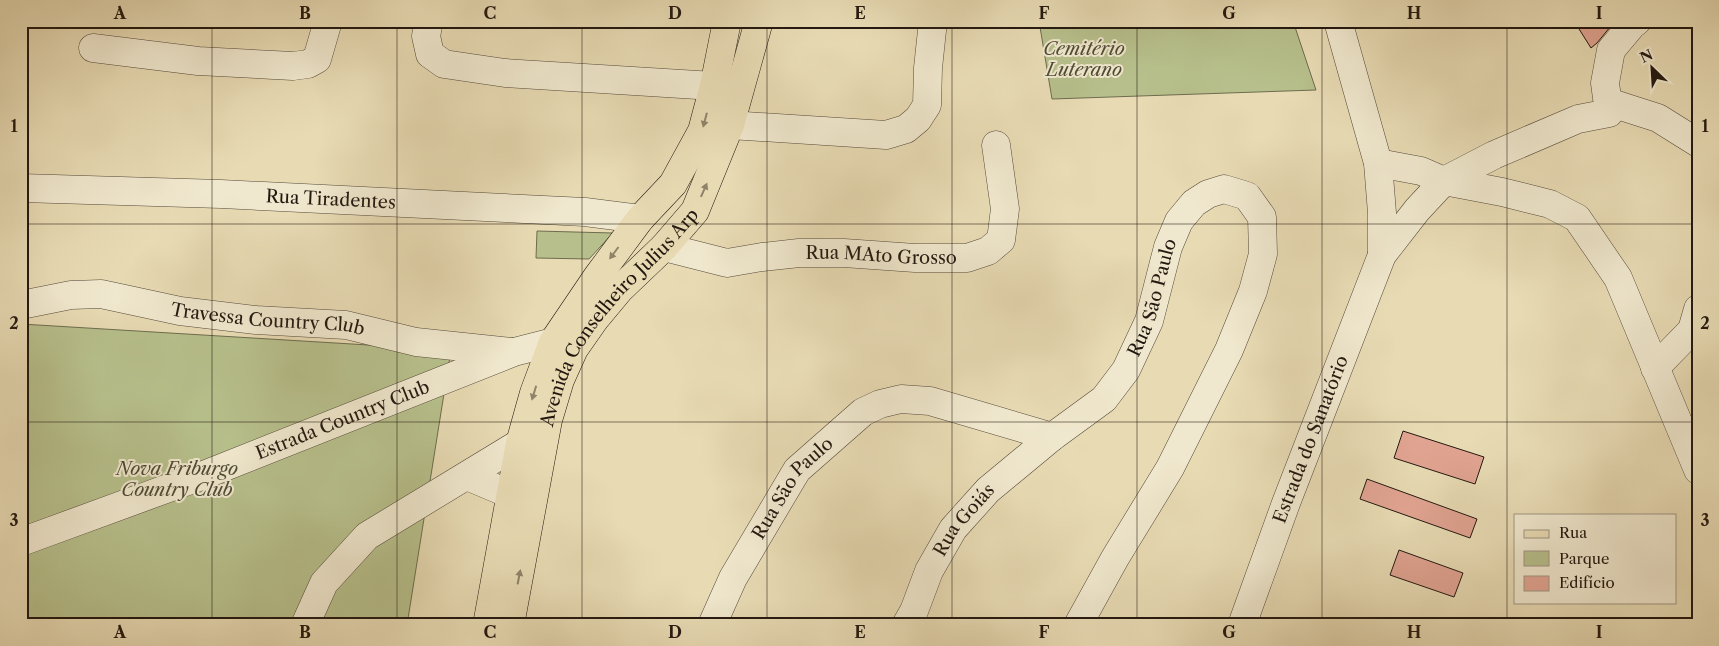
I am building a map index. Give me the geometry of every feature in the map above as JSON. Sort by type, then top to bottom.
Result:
[{"type":"main road","name":"Avenida Conselheiro Julius Arp","points":[[487,625],[520,443],[534,392],[552,342],[596,277],[640,219],[673,184],[702,131],[714,86],[727,21]]},
{"type":"main road","name":"Avenida Conselheiro Julius Arp","points":[[510,625],[548,420],[560,380],[574,348],[595,319],[620,289],[664,247],[694,211],[730,125],[759,21]]},
{"type":"street","points":[[93,48],[198,61],[293,66],[308,64],[317,58],[328,21]]},
{"type":"street","points":[[429,21],[426,36],[430,54],[444,64],[505,73],[714,86]]},
{"type":"street","points":[[730,125],[886,135],[906,129],[918,119],[927,106],[928,68],[933,21]]},
{"type":"street","name":"Estrada do Sanatório","points":[[1338,21],[1378,163],[1382,213],[1382,255]]},
{"type":"street","points":[[1637,21],[1632,24],[1611,50],[1605,83],[1608,102],[1658,118],[1698,143]]},
{"type":"street","name":"Estrada do Sanatório","points":[[1242,625],[1286,503],[1382,255],[1444,181],[1494,156],[1578,119],[1609,114],[1608,102]]},
{"type":"street","name":"Rua MAto Grosso","points":[[664,247],[727,263],[799,253],[844,253],[916,258],[967,258],[988,251],[1001,240],[1005,209],[996,145]]},
{"type":"street","points":[[1378,163],[1421,171],[1444,181],[1502,192],[1550,204],[1577,218],[1618,278],[1698,470]]},
{"type":"street","name":"Rua Tiradentes","points":[[21,188],[221,194],[586,212],[640,219]]},
{"type":"street","name":"Rua São Paulo","points":[[712,625],[733,578],[798,470],[863,412],[880,404],[901,399],[930,401],[1052,437],[1104,399],[1126,370],[1149,321],[1168,247],[1178,221],[1194,203],[1208,194],[1224,189],[1246,196],[1262,217],[1263,254],[1253,291],[1229,350],[1170,468],[1115,558],[1078,625]]},
{"type":"street","name":"Travessa Country Club","points":[[21,305],[71,295],[101,294],[180,311],[256,320],[346,325],[416,342],[514,352]]},
{"type":"street","points":[[1654,368],[1692,330],[1698,309]]},
{"type":"street","name":"Estrada Country Club","points":[[21,542],[204,475],[514,352],[552,342]]},
{"type":"street","name":"Rua Goiás","points":[[906,625],[914,611],[929,571],[953,529],[988,490],[1052,437]]},
{"type":"street","points":[[305,625],[324,583],[367,536],[520,443]]},
{"type":"street","points":[[467,476],[512,495]]},
{"type":"green space","name":"Cemitério Luterano","points":[[1039,21],[1293,21],[1316,90],[1052,99]]},
{"type":"green space","points":[[537,231],[613,233],[589,259],[536,258]]},
{"type":"green space","name":"Nova Friburgo Country Club","points":[[21,324],[451,350],[407,625],[21,625]]},
{"type":"building","points":[[1574,21],[1615,21],[1591,48]]},
{"type":"building","points":[[1403,431],[1484,457],[1475,484],[1394,458]]},
{"type":"building","points":[[1367,479],[1477,519],[1470,538],[1360,499]]},
{"type":"building","points":[[1399,550],[1463,573],[1454,597],[1390,575]]}]
